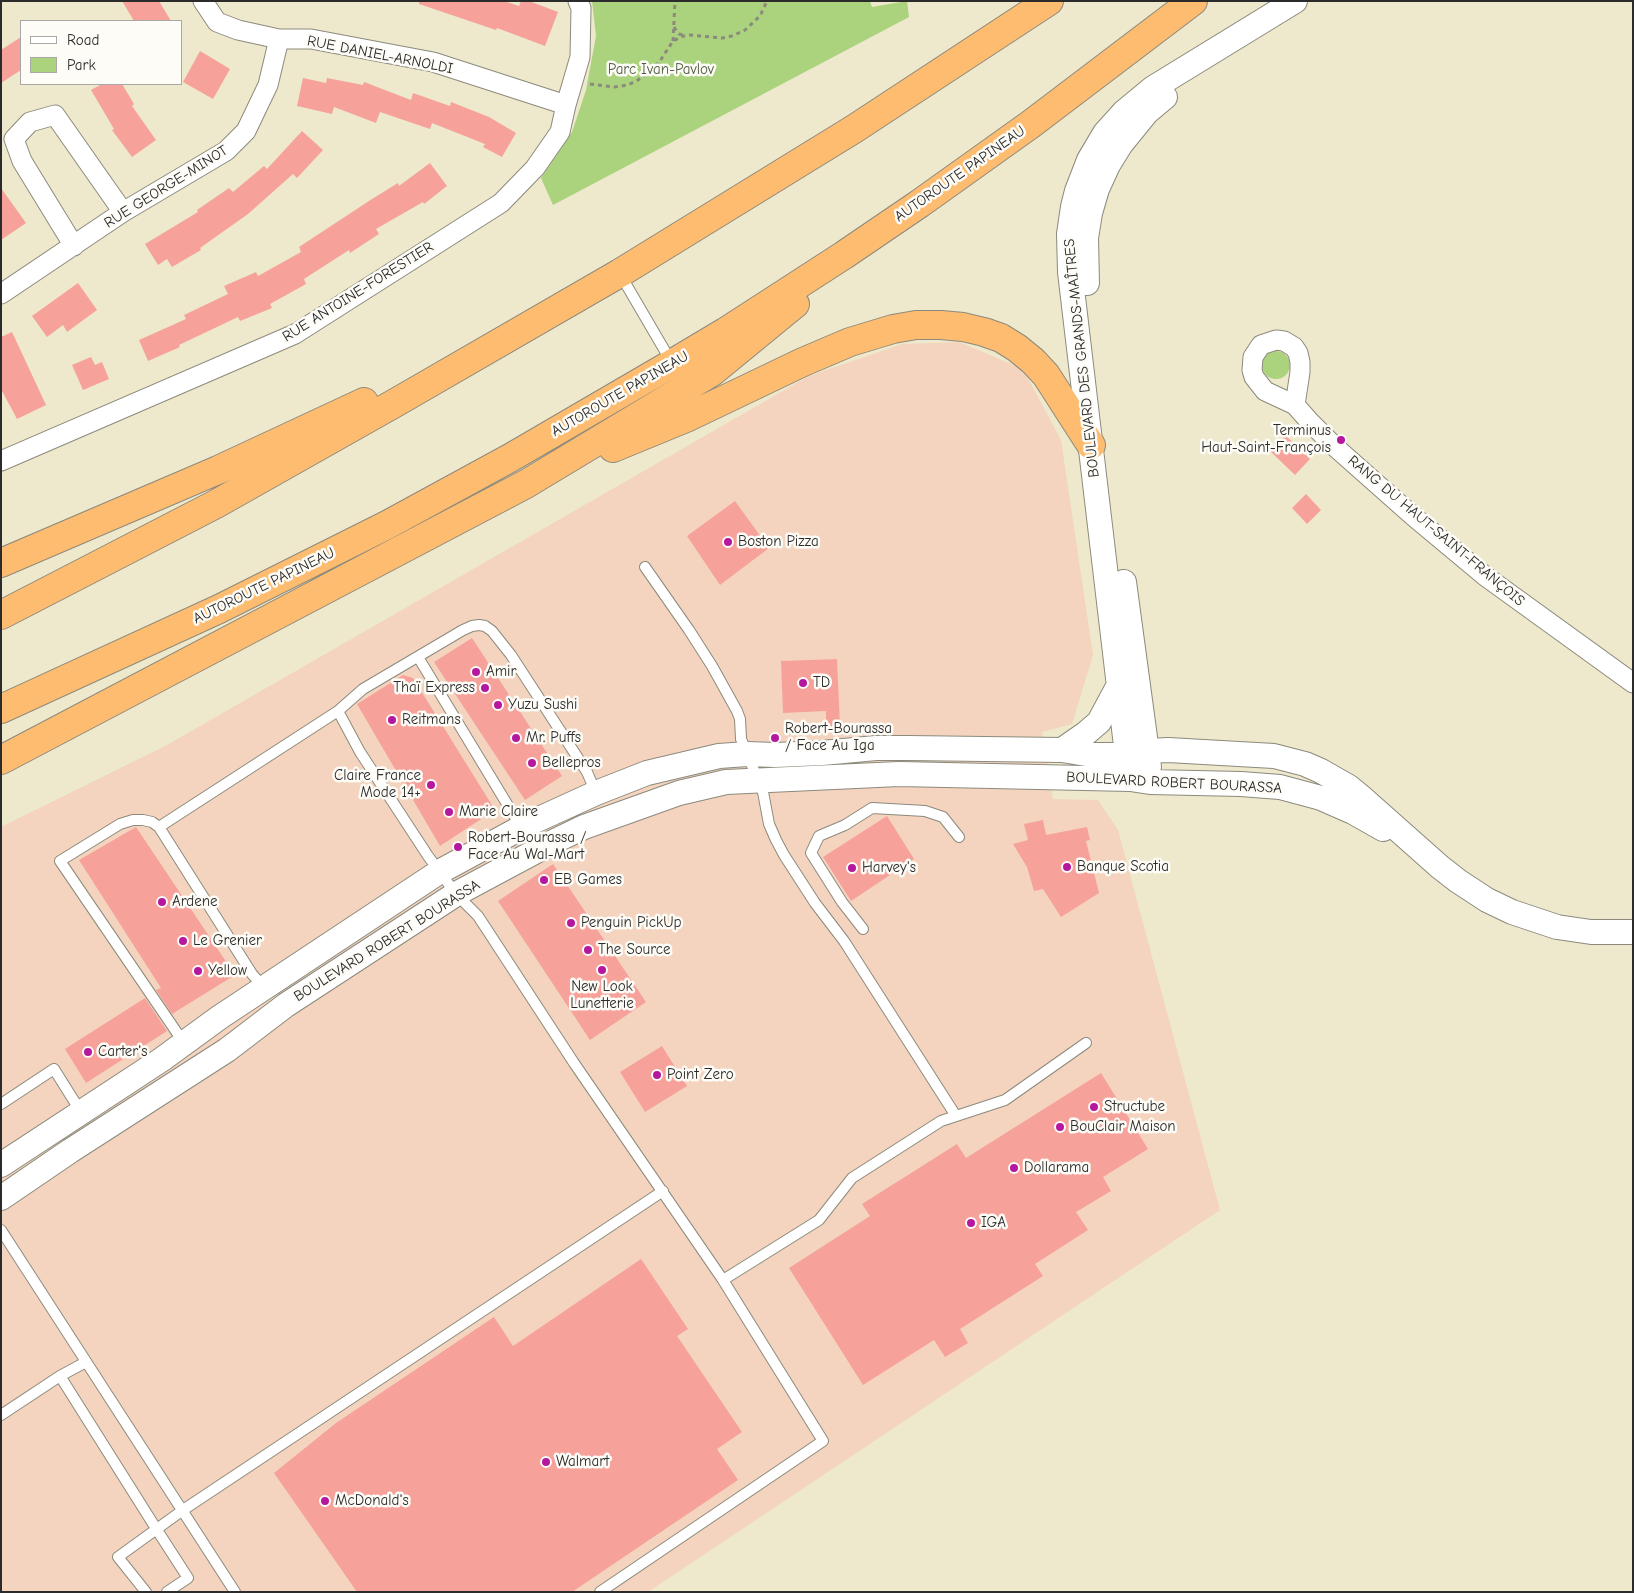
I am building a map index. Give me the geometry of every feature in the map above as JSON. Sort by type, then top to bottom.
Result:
[{"type":"highway","points":[[1,614],[76,578],[216,504],[620,273],[846,134],[1049,1]]},
{"type":"highway","name":"AUTOROUTE PAPINEAU","points":[[1,709],[219,609],[387,525],[518,454],[673,363],[724,332],[918,204],[1031,124],[1193,1]]},
{"type":"highway","points":[[1,760],[526,484],[712,372],[918,204]]},
{"type":"highway","points":[[1,563],[218,470],[552,312]]},
{"type":"highway","points":[[526,484],[686,418],[802,362],[850,342],[893,329],[916,325],[962,327],[1001,338],[1017,348],[1034,361],[1046,375],[1091,445]]},
{"type":"street","name":"RUE DANIEL-ARNOLDI","points":[[203,1],[217,22],[238,30],[279,39],[311,39],[433,62],[566,105]]},
{"type":"street","name":"RUE ANTOINE-FORESTIER","points":[[1,461],[295,334],[501,202],[535,168],[560,132],[580,57],[581,8],[578,1]]},
{"type":"street","name":"BOULEVARD DES GRANDS-MAÎTRES","points":[[1137,753],[1120,684],[1091,445],[1069,249],[1073,207],[1083,174],[1105,133],[1124,112],[1153,88],[1295,1]]},
{"type":"street","name":"BOULEVARD DES GRANDS-MAÎTRES","points":[[1140,780],[1122,571],[1087,278],[1087,226],[1097,189],[1114,154],[1129,133],[1158,102],[1259,24]]},
{"type":"street","name":"RUE GEORGE-MINOT","points":[[1,294],[123,212],[226,150],[246,131],[268,85],[279,39]]},
{"type":"street","points":[[74,246],[22,161],[14,139],[30,122],[55,115],[123,212]]},
{"type":"street","name":"RANG DU HAUT-SAINT-FRANÇOIS","points":[[1296,405],[1334,446],[1413,516],[1485,576],[1633,683]]},
{"type":"street","points":[[1062,750],[1098,722],[1120,684]]},
{"type":"street","name":"BOULEVARD ROBERT BOURASSA","points":[[1,1165],[161,1060],[264,988],[439,872],[521,827],[596,793],[647,773],[719,756],[775,755],[876,748],[1062,750],[1092,755],[1137,753],[1274,756],[1304,764],[1336,779],[1360,796],[1421,851]]},
{"type":"street","name":"BOULEVARD ROBERT BOURASSA","points":[[1,1198],[227,1050],[286,1005],[456,894],[555,841],[596,823],[679,792],[726,782],[898,774],[1140,780],[1264,786],[1300,791],[1321,798],[1353,812],[1421,851]]},
{"type":"street","points":[[1421,851],[1466,887],[1512,912],[1542,923],[1575,930],[1610,933],[1633,932]]},
{"type":"lane","points":[[620,273],[673,363]]},
{"type":"lane","points":[[645,567],[712,666],[737,712],[740,719],[741,739],[759,781],[766,802],[772,832],[784,855],[815,903],[848,947],[956,1116]]},
{"type":"lane","points":[[159,827],[338,711],[357,694],[472,626],[484,626],[492,630],[511,655],[587,772],[596,793]]},
{"type":"lane","points":[[418,657],[521,827]]},
{"type":"lane","points":[[338,711],[360,752],[439,872],[456,894],[478,916],[574,1063],[723,1280],[823,1442],[600,1592]]},
{"type":"lane","points":[[863,930],[842,902],[812,853],[819,836],[845,826],[872,808],[925,811],[943,817],[959,837]]},
{"type":"lane","points":[[184,1043],[60,861],[120,824],[133,820],[152,822],[159,827],[240,954],[264,988]]},
{"type":"lane","points":[[723,1280],[819,1220],[852,1178],[941,1121],[1005,1100],[1086,1043]]},
{"type":"lane","points":[[1,1104],[54,1069],[82,1112]]},
{"type":"lane","points":[[146,1592],[118,1558],[183,1510],[663,1191]]},
{"type":"lane","points":[[1,1230],[236,1592]]},
{"type":"lane","points":[[1,1415],[60,1376],[86,1362]]},
{"type":"lane","points":[[60,1376],[188,1578],[167,1592]]},
{"type":"path","points":[[573,79],[601,86],[614,87],[628,85],[650,72],[660,62],[673,41],[675,1]]},
{"type":"path","points":[[674,26],[679,34],[722,38],[739,33],[756,21],[767,1]]},
{"type":"path","points":[[673,41],[690,35]]},
{"type":"shaded area","points":[[959,342],[1023,369],[1061,440],[1093,655],[1072,724],[1042,732],[1053,799],[1098,800],[1118,830],[1220,1210],[648,1592],[1,1592],[1,827],[167,745],[809,376],[902,344]]},
{"type":"green space","name":"Parc Ivan-Pavlov","points":[[592,1],[870,1],[872,7],[907,1],[909,17],[553,205],[541,178],[572,132],[586,90],[596,36]]},
{"type":"green space","points":[[1276,351],[1286,355],[1290,365],[1286,375],[1276,379],[1266,375],[1262,365],[1266,355]]},
{"type":"building","points":[[122,1],[159,1],[170,20],[133,20]]},
{"type":"building","points":[[419,1],[504,1],[519,6],[521,1],[529,1],[558,12],[545,46],[497,28],[496,30],[419,4]]},
{"type":"building","points":[[20,38],[20,71],[1,83],[1,50]]},
{"type":"building","points":[[200,51],[230,69],[213,99],[183,82]]},
{"type":"building","points":[[303,78],[326,83],[327,78],[363,85],[364,82],[411,100],[413,93],[450,106],[451,102],[489,117],[516,133],[502,157],[483,147],[485,144],[432,123],[430,129],[380,112],[376,123],[334,107],[332,114],[297,106]]},
{"type":"building","points":[[100,85],[123,85],[134,104],[132,106],[156,140],[132,157],[112,130],[114,129],[91,90]]},
{"type":"building","points":[[302,131],[323,150],[297,178],[293,174],[248,214],[200,248],[201,250],[172,267],[167,259],[158,265],[145,244],[198,212],[197,210],[229,188],[233,192],[264,166],[267,169]]},
{"type":"building","points":[[430,163],[447,186],[424,204],[423,202],[376,229],[379,234],[350,253],[349,250],[304,279],[306,284],[270,304],[272,308],[240,321],[238,317],[148,361],[139,340],[186,319],[184,315],[228,294],[224,286],[256,272],[258,276],[301,252],[299,247],[398,183],[399,186]]},
{"type":"building","points":[[1,188],[26,223],[1,240]]},
{"type":"building","points":[[78,283],[97,310],[67,332],[63,325],[47,337],[32,316]]},
{"type":"building","points":[[12,332],[46,405],[17,419],[1,389],[1,337]]},
{"type":"building","points":[[91,357],[95,365],[102,362],[109,379],[83,390],[72,365]]},
{"type":"building","points":[[1285,435],[1310,459],[1295,475],[1270,451]]},
{"type":"building","points":[[1306,494],[1321,510],[1307,524],[1292,508]]},
{"type":"building","name":"Boston Pizza","points":[[735,501],[769,548],[720,585],[687,536]]},
{"type":"building","points":[[472,638],[562,776],[525,800],[434,662]]},
{"type":"building","points":[[837,659],[840,726],[826,727],[826,711],[783,713],[781,661]]},
{"type":"building","points":[[403,675],[413,678],[495,810],[440,846],[357,704]]},
{"type":"building","points":[[887,816],[914,859],[851,901],[823,857]]},
{"type":"building","points":[[1043,820],[1046,835],[1087,827],[1090,840],[1086,841],[1099,893],[1061,917],[1043,889],[1034,891],[1027,867],[1013,844],[1028,840],[1024,824]]},
{"type":"building","points":[[136,827],[235,975],[172,1014],[156,990],[161,988],[79,860]]},
{"type":"building","points":[[553,864],[646,1002],[590,1040],[498,901]]},
{"type":"building","points":[[145,998],[167,1031],[86,1083],[65,1049]]},
{"type":"building","points":[[662,1046],[687,1086],[645,1112],[620,1072]]},
{"type":"building","name":"IGA","points":[[1101,1073],[1148,1149],[1103,1177],[1111,1191],[1076,1212],[1088,1230],[1035,1264],[1043,1276],[960,1329],[968,1343],[945,1357],[934,1340],[863,1385],[789,1268],[870,1216],[862,1204],[957,1144],[966,1158]]},
{"type":"building","points":[[641,1259],[688,1329],[677,1336],[742,1432],[717,1449],[738,1480],[572,1592],[357,1592],[274,1473],[336,1423],[494,1317],[513,1346]]},
{"type":"place","name":"Terminus Haut-Saint-François","points":[[1341,440]]},
{"type":"place","name":"Boston Pizza","points":[[728,542]]},
{"type":"place","name":"Amir","points":[[476,672]]},
{"type":"place","name":"TD","points":[[803,683]]},
{"type":"place","name":"Thaï Express","points":[[485,688]]},
{"type":"place","name":"Yuzu Sushi","points":[[498,705]]},
{"type":"place","name":"Reitmans","points":[[392,720]]},
{"type":"place","name":"Mr. Puffs","points":[[516,738]]},
{"type":"place","name":"Robert-Bourassa / Face Au Iga","points":[[775,738]]},
{"type":"place","name":"Bellepros","points":[[532,763]]},
{"type":"place","name":"Claire France Mode 14+","points":[[431,785]]},
{"type":"place","name":"Marie Claire","points":[[449,812]]},
{"type":"place","name":"Robert-Bourassa / Face Au Wal-Mart","points":[[458,847]]},
{"type":"place","name":"Banque Scotia","points":[[1067,867]]},
{"type":"place","name":"Harvey's","points":[[852,868]]},
{"type":"place","name":"EB Games","points":[[544,880]]},
{"type":"place","name":"Ardene","points":[[162,902]]},
{"type":"place","name":"Penguin PickUp","points":[[571,923]]},
{"type":"place","name":"Le Grenier","points":[[183,941]]},
{"type":"place","name":"The Source","points":[[588,950]]},
{"type":"place","name":"New Look Lunetterie","points":[[602,970]]},
{"type":"place","name":"Yellow","points":[[198,971]]},
{"type":"place","name":"Carter's","points":[[88,1052]]},
{"type":"place","name":"Point Zero","points":[[657,1075]]},
{"type":"place","name":"Structube","points":[[1094,1107]]},
{"type":"place","name":"BouClair Maison","points":[[1060,1127]]},
{"type":"place","name":"Dollarama","points":[[1014,1168]]},
{"type":"place","name":"IGA","points":[[971,1223]]},
{"type":"place","name":"Walmart","points":[[546,1462]]},
{"type":"place","name":"McDonald's","points":[[325,1501]]}]
